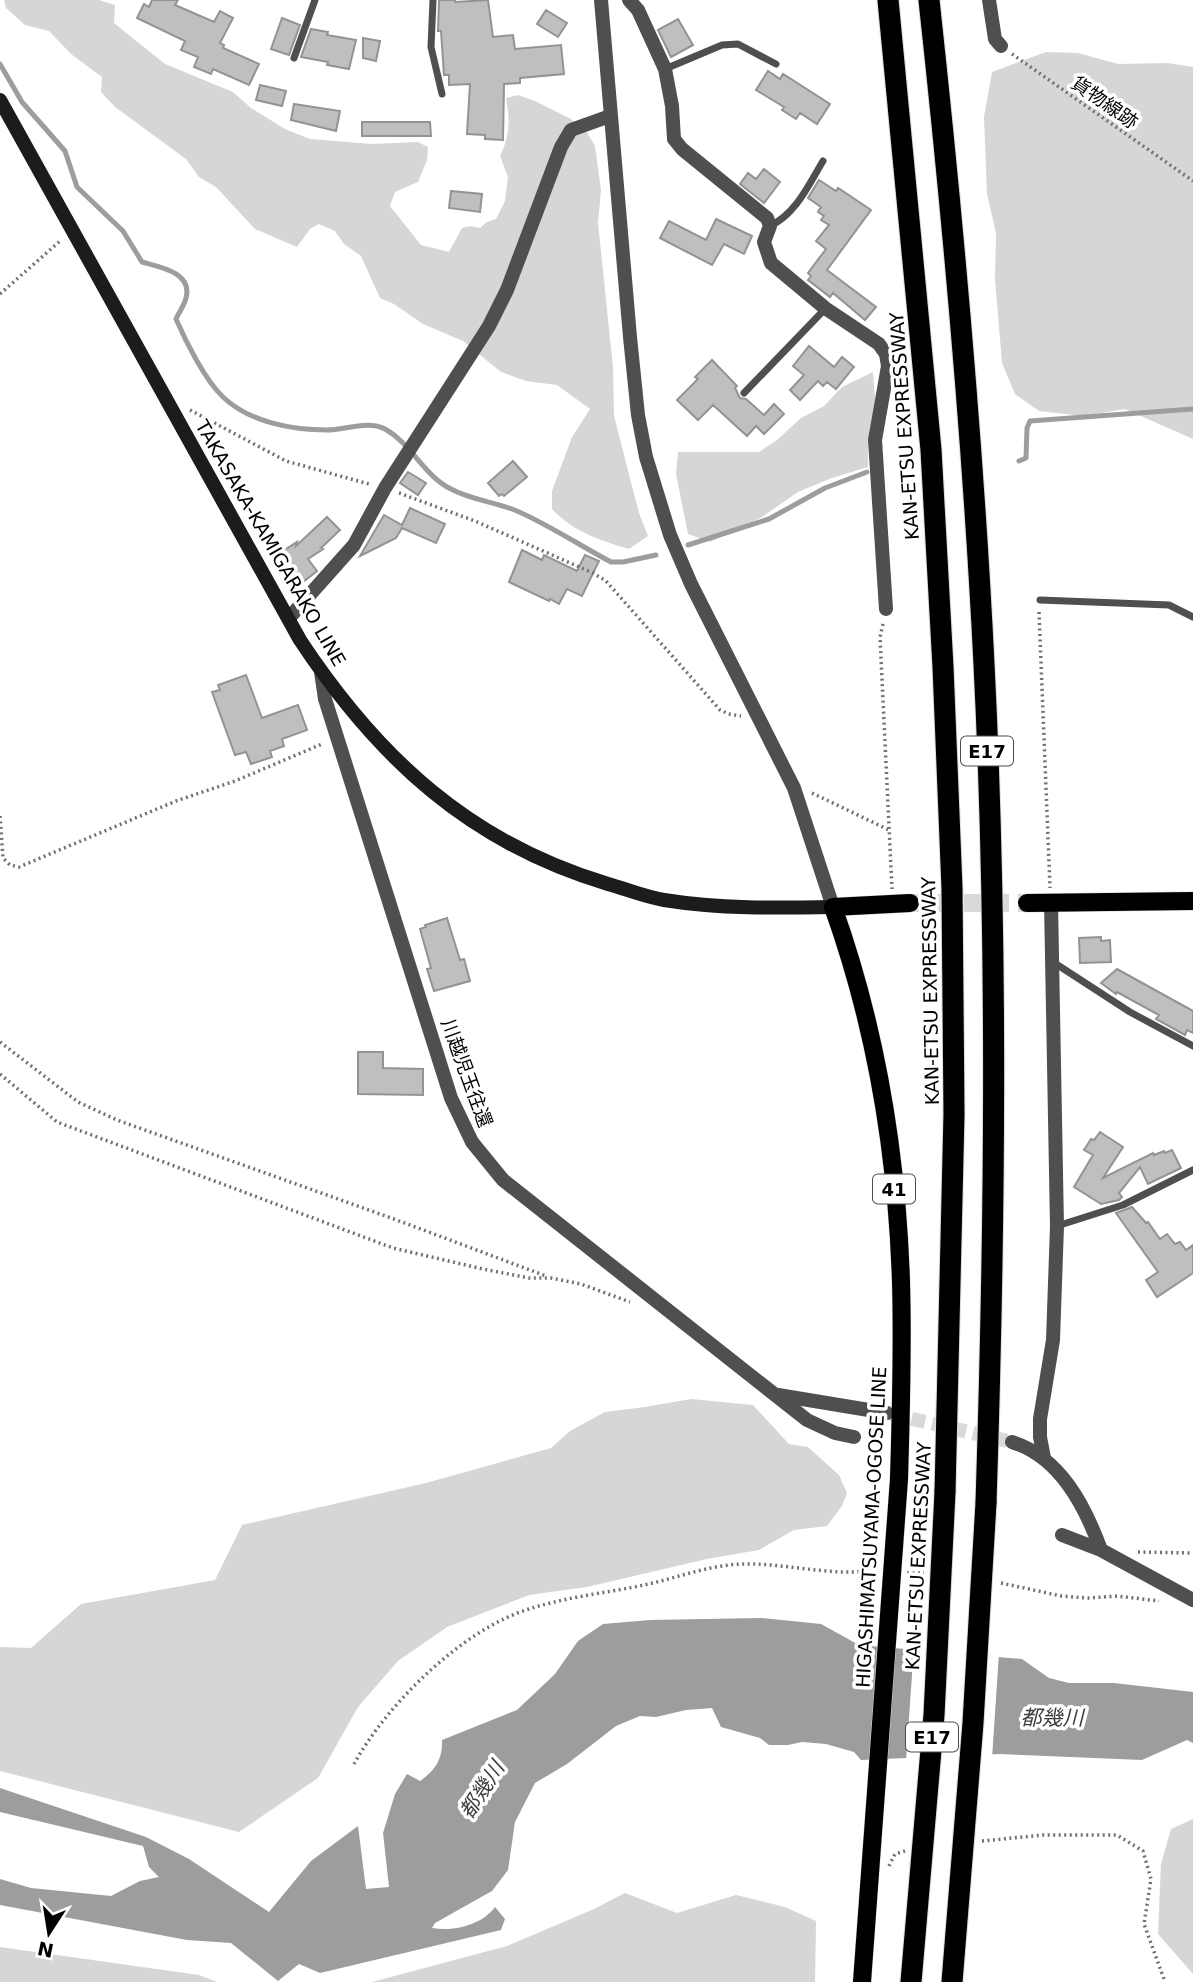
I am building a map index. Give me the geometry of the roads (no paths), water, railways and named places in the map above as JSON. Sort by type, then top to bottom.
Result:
[{"type":"highway","name":"KAN-ETSU EXPRESSWAY","points":[[888,0],[931,450],[952,888],[954,1114],[945,1492],[934,1715],[911,1982]]},
{"type":"highway","name":"E17","points":[[929,0],[971,439],[984,667],[991,887],[993,1304],[986,1503],[973,1723],[952,1982]]},
{"type":"main road","name":"TAKASAKA-KAMIGARAKO LINE","points":[[0,100],[321,672],[342,701],[398,763],[453,808],[532,857],[586,877],[661,899],[715,906],[833,907]]},
{"type":"main road","points":[[1027,903],[1193,901]]},
{"type":"main road","points":[[833,907],[901,904]]},
{"type":"main road","name":"HIGASHIMATSUYAMA-OGOSE LINE","points":[[833,907],[859,984],[873,1043],[892,1169],[901,1280],[899,1479],[862,1982]]},
{"type":"street","points":[[601,0],[638,415],[646,457],[670,535],[691,584],[796,794],[833,907]]},
{"type":"street","points":[[629,0],[638,10],[664,69],[672,106],[674,139],[682,149],[767,218],[770,226],[764,242],[771,263],[825,308],[879,344],[887,354],[888,366],[875,440],[886,609]]},
{"type":"street","points":[[989,0],[995,39],[1001,46]]},
{"type":"street","points":[[289,618],[354,545],[385,488],[489,326],[501,302],[561,147],[571,130],[610,116]]},
{"type":"street","name":"川越児玉往還","points":[[321,672],[325,699],[451,1098],[472,1142],[503,1180],[807,1420],[835,1433],[854,1437]]},
{"type":"street","points":[[1044,1458],[1040,1419],[1053,1340],[1057,1226],[1051,902]]},
{"type":"street","points":[[776,1395],[887,1413]]},
{"type":"street","points":[[1012,1442],[1030,1447],[1065,1479],[1089,1517],[1101,1550]]},
{"type":"street","points":[[1062,1535],[1101,1550],[1191,1599]]},
{"type":"lane","points":[[294,58],[315,0]]},
{"type":"lane","points":[[433,0],[430,47],[442,94]]},
{"type":"lane","points":[[664,69],[722,46],[738,44],[776,64]]},
{"type":"lane","points":[[770,226],[779,222],[802,198],[823,161]]},
{"type":"lane","points":[[744,393],[825,308]]},
{"type":"lane","points":[[1040,600],[1169,606],[1193,617]]},
{"type":"lane","points":[[1053,962],[1130,1012],[1193,1046]]},
{"type":"lane","points":[[1057,1226],[1123,1205],[1193,1170]]},
{"type":"water","name":"都幾川","points":[[761,1618],[821,1624],[859,1645],[1022,1659],[1049,1678],[1069,1683],[1114,1683],[1193,1692],[1193,1743],[1187,1740],[1142,1760],[1000,1754],[861,1760],[854,1752],[826,1744],[802,1742],[769,1745],[760,1738],[721,1727],[712,1708],[686,1710],[656,1717],[640,1716],[616,1726],[567,1764],[535,1783],[515,1822],[508,1870],[492,1891],[435,1923],[432,1928],[449,1929],[475,1923],[495,1907],[505,1919],[501,1930],[320,1973],[299,1964],[278,1981],[231,1943],[187,1940],[0,1905],[0,1879],[31,1888],[111,1896],[140,1881],[159,1877],[149,1867],[143,1846],[0,1812],[0,1788],[146,1837],[189,1859],[269,1912],[311,1861],[358,1826],[366,1889],[389,1887],[383,1833],[395,1794],[407,1774],[420,1781],[437,1764],[442,1740],[517,1710],[555,1674],[578,1641],[603,1624],[650,1620]]},
{"type":"waterway","points":[[0,64],[22,102],[65,151],[77,187],[123,231],[142,262],[173,272],[184,282],[187,289],[186,298],[176,319],[209,381],[233,406],[272,423],[300,428],[327,430],[378,426],[403,443],[433,476],[459,493],[517,511],[611,562],[656,555]]},
{"type":"waterway","points":[[1019,461],[1026,458],[1027,428],[1030,421],[1193,409]]},
{"type":"waterway","points":[[688,545],[769,519],[825,488],[867,472]]},
{"type":"tunnel","points":[[910,903],[1027,903]]},
{"type":"tunnel","points":[[891,1414],[1012,1442]]}]
